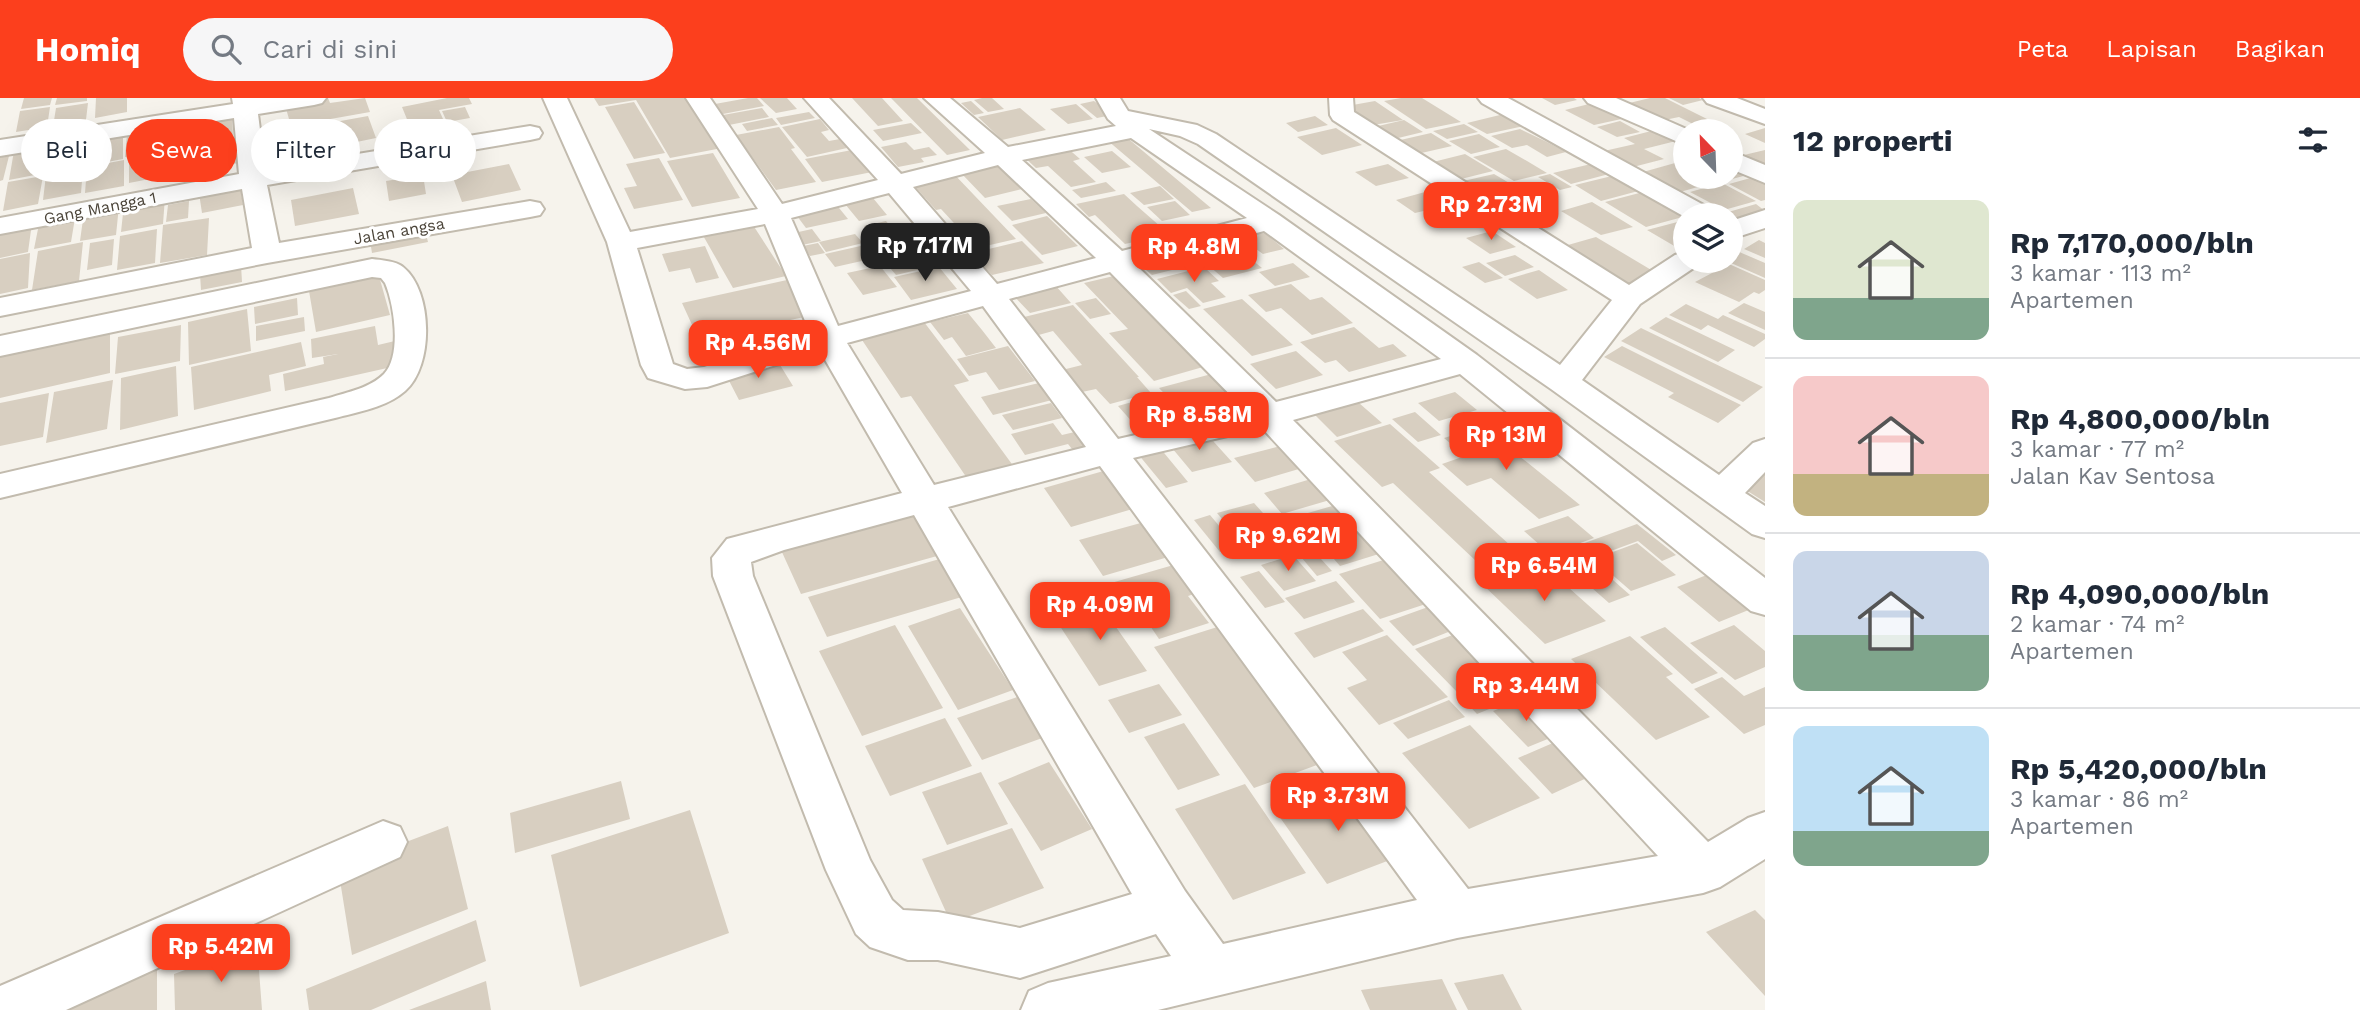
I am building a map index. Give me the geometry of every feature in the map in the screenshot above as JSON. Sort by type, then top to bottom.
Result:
[{"type":"street","points":[[0,148],[244,104],[314,98]]},
{"type":"street","points":[[555,98],[621,242],[657,365],[660,371],[685,380],[707,377],[828,338],[1269,221]]},
{"type":"street","points":[[698,98],[775,214],[828,338],[1167,907],[1211,970]]},
{"type":"street","points":[[816,98],[896,184],[990,296],[1457,914]]},
{"type":"street","points":[[936,98],[1004,156],[1116,261],[1270,415],[1703,871]]},
{"type":"street","points":[[1490,98],[1679,203]]},
{"type":"street","points":[[1596,98],[1673,133]]},
{"type":"street","points":[[1715,98],[1765,117]]},
{"type":"street","points":[[244,104],[251,162]]},
{"type":"street","points":[[1342,106],[1629,298]]},
{"type":"street","points":[[621,242],[775,214],[896,184],[1004,156],[1120,114],[1188,130],[1207,139],[1563,382],[1765,525]]},
{"type":"street","points":[[1120,114],[1466,362],[1765,600]]},
{"type":"street","name":"Gang Mangga 1","points":[[360,161],[530,133]]},
{"type":"street","points":[[1743,164],[1765,174]]},
{"type":"street","name":"Gang Mangga 1","points":[[0,226],[251,179]]},
{"type":"street","points":[[254,182],[267,254]]},
{"type":"street","name":"Jalan angsa","points":[[0,307],[267,254],[530,209]]},
{"type":"street","points":[[1743,226],[1765,218]]},
{"type":"street","points":[[0,346],[372,268],[392,271],[401,282],[412,330],[405,370],[392,385],[367,397],[335,407],[0,486]]},
{"type":"street","points":[[1563,382],[1629,298],[1673,269]]},
{"type":"street","points":[[1167,907],[1020,953],[938,936],[908,936],[888,930],[874,917],[850,870],[733,576],[731,558],[741,549],[771,540],[1110,452],[1270,415],[1466,362]]},
{"type":"street","points":[[1722,494],[1765,451]]},
{"type":"street","points":[[1048,1010],[1457,914],[1703,871],[1765,832]]},
{"type":"street","points":[[6,1010],[383,842]]},
{"type":"building","points":[[24,98],[52,98],[50,105],[21,109]]},
{"type":"building","points":[[57,98],[87,98],[87,101],[55,105]]},
{"type":"building","points":[[96,98],[127,98],[127,112],[95,118]]},
{"type":"building","points":[[323,98],[328,98],[330,103],[365,98],[370,112],[330,119],[289,119],[285,105]]},
{"type":"building","points":[[447,98],[469,98],[472,104],[439,110],[443,119],[407,119],[402,107]]},
{"type":"building","points":[[594,98],[689,98],[722,148],[670,158],[636,100],[599,106]]},
{"type":"building","points":[[757,98],[764,106],[723,114],[715,104]]},
{"type":"building","points":[[760,98],[787,98],[797,109],[776,113]]},
{"type":"building","points":[[852,98],[882,98],[903,121],[878,126]]},
{"type":"building","points":[[891,98],[917,98],[970,150],[947,155]]},
{"type":"building","points":[[992,98],[1004,109],[988,112],[974,100]]},
{"type":"building","points":[[1422,98],[1461,122],[1426,129],[1384,101]]},
{"type":"building","points":[[1542,98],[1574,98],[1577,100],[1555,105]]},
{"type":"building","points":[[1650,98],[1665,98],[1707,119],[1679,117],[1655,122],[1621,105]]},
{"type":"building","points":[[1669,98],[1699,98],[1703,100],[1683,105]]},
{"type":"building","points":[[971,101],[984,113],[974,115],[961,103]]},
{"type":"building","points":[[1094,101],[1112,115],[1097,118],[1080,104]]},
{"type":"building","points":[[1375,101],[1403,120],[1373,125],[1347,106]]},
{"type":"building","points":[[634,102],[665,153],[634,159],[605,107]]},
{"type":"building","points":[[1597,102],[1626,118],[1594,125],[1565,110]]},
{"type":"building","points":[[88,103],[86,119],[54,119],[56,108]]},
{"type":"building","points":[[1076,104],[1093,119],[1068,124],[1050,109]]},
{"type":"building","points":[[50,107],[48,119],[21,119],[21,131],[16,132],[20,111]]},
{"type":"building","points":[[465,107],[470,118],[446,119],[442,111]]},
{"type":"building","points":[[762,108],[769,117],[729,125],[723,115]]},
{"type":"building","points":[[1020,108],[1046,130],[1002,140],[978,117]]},
{"type":"building","points":[[809,112],[815,118],[781,125],[776,118]]},
{"type":"building","points":[[1504,114],[1524,126],[1487,134],[1467,123]]},
{"type":"building","points":[[368,116],[374,138],[360,141],[360,119],[352,119]]},
{"type":"building","points":[[1315,116],[1328,125],[1298,132],[1286,123]]},
{"type":"building","points":[[772,118],[778,125],[747,131],[742,124]]},
{"type":"building","points":[[820,119],[829,130],[821,132],[829,141],[840,139],[847,148],[807,157],[782,127]]},
{"type":"building","points":[[1404,120],[1423,132],[1394,139],[1374,127]]},
{"type":"building","points":[[1620,121],[1640,132],[1617,137],[1597,127]]},
{"type":"building","points":[[911,123],[922,133],[883,141],[873,130]]},
{"type":"building","points":[[1464,124],[1478,132],[1447,139],[1433,131]]},
{"type":"building","points":[[779,127],[795,148],[791,149],[816,182],[776,190],[736,135]]},
{"type":"building","points":[[1336,128],[1362,145],[1322,155],[1297,137]]},
{"type":"building","points":[[1765,128],[1765,143],[1745,134]]},
{"type":"building","points":[[1520,129],[1566,152],[1547,157],[1527,145],[1512,148],[1491,136]]},
{"type":"building","points":[[1659,129],[1673,136],[1673,142],[1644,149],[1664,159],[1633,167],[1604,151],[1635,144],[1624,138]]},
{"type":"building","points":[[1431,133],[1452,146],[1417,154],[1396,141]]},
{"type":"building","points":[[123,134],[123,159],[112,161],[112,136]]},
{"type":"building","points":[[1479,134],[1500,147],[1471,154],[1449,141]]},
{"type":"building","points":[[237,136],[243,162],[237,163]]},
{"type":"building","points":[[1125,136],[1211,208],[1192,212],[1107,140]]},
{"type":"building","points":[[906,142],[914,150],[929,147],[937,155],[921,158],[924,162],[898,167],[881,147]]},
{"type":"building","points":[[1065,146],[1080,159],[1073,161],[1096,182],[1071,187],[1048,166],[1036,168],[1022,155]]},
{"type":"building","points":[[1506,149],[1547,173],[1514,181],[1473,157]]},
{"type":"building","points":[[21,150],[21,178],[9,180],[14,151]]},
{"type":"building","points":[[852,150],[872,172],[822,182],[805,159]]},
{"type":"building","points":[[1765,150],[1765,166],[1744,155]]},
{"type":"building","points":[[1112,151],[1131,167],[1102,173],[1084,157]]},
{"type":"building","points":[[713,153],[740,198],[692,207],[667,161]]},
{"type":"building","points":[[1465,154],[1493,171],[1457,180],[1429,163]]},
{"type":"building","points":[[9,156],[3,180],[0,181],[0,157]]},
{"type":"building","points":[[659,158],[683,200],[634,209],[624,188],[637,186],[626,164]]},
{"type":"building","points":[[124,160],[124,186],[85,193],[86,182],[112,182],[112,162]]},
{"type":"building","points":[[509,164],[521,190],[462,202],[455,182],[476,182],[476,170]]},
{"type":"building","points":[[1000,164],[1026,188],[985,198],[961,173]]},
{"type":"building","points":[[1388,164],[1409,178],[1376,186],[1355,172]]},
{"type":"building","points":[[1591,164],[1609,174],[1571,184],[1553,173]]},
{"type":"building","points":[[1673,164],[1673,188],[1643,172]]},
{"type":"building","points":[[953,173],[1016,239],[977,248],[941,209],[936,210],[911,182]]},
{"type":"building","points":[[1494,174],[1511,184],[1476,193],[1459,182]]},
{"type":"building","points":[[1550,174],[1572,187],[1560,190],[1538,177]]},
{"type":"building","points":[[1616,175],[1642,190],[1601,201],[1575,185]]},
{"type":"building","points":[[1754,177],[1765,183],[1765,200],[1761,201],[1738,189],[1743,189],[1743,180]]},
{"type":"building","points":[[21,180],[21,182],[42,182],[38,204],[3,211],[8,182]]},
{"type":"building","points":[[45,182],[82,182],[81,193],[43,200]]},
{"type":"building","points":[[386,182],[424,182],[426,194],[389,201]]},
{"type":"building","points":[[1106,182],[1116,191],[1081,198],[1072,190]]},
{"type":"building","points":[[240,185],[243,205],[202,213],[199,193]]},
{"type":"building","points":[[1160,186],[1174,199],[1144,205],[1130,193]]},
{"type":"building","points":[[1514,187],[1536,200],[1500,210],[1478,196]]},
{"type":"building","points":[[353,188],[359,214],[295,226],[291,200]]},
{"type":"building","points":[[1701,189],[1733,189],[1756,201],[1743,205],[1711,203],[1690,192]]},
{"type":"building","points":[[1647,191],[1673,206],[1673,220],[1646,227],[1605,202]]},
{"type":"building","points":[[1425,192],[1445,206],[1415,213],[1396,200]]},
{"type":"building","points":[[1124,194],[1169,234],[1125,244],[1095,215],[1089,217],[1076,204]]},
{"type":"building","points":[[165,197],[163,224],[121,232],[124,204]]},
{"type":"building","points":[[873,198],[887,215],[859,221],[845,204]]},
{"type":"building","points":[[1031,199],[1046,213],[1012,221],[997,206]]},
{"type":"building","points":[[189,201],[188,218],[166,222],[168,205]]},
{"type":"building","points":[[1175,201],[1190,215],[1162,221],[1147,207]]},
{"type":"building","points":[[1592,202],[1633,227],[1601,235],[1561,211]]},
{"type":"building","points":[[835,203],[848,219],[806,228],[794,212]]},
{"type":"building","points":[[1536,203],[1556,216],[1525,224],[1505,212]]},
{"type":"building","points":[[1756,204],[1765,211],[1743,217],[1743,208]]},
{"type":"building","points":[[119,206],[116,235],[80,241],[84,212]]},
{"type":"building","points":[[1449,208],[1471,222],[1446,228],[1425,214]]},
{"type":"building","points":[[1047,216],[1078,246],[1042,255],[1012,225]]},
{"type":"building","points":[[75,218],[71,242],[34,249],[39,224]]},
{"type":"building","points":[[209,218],[207,255],[160,263],[163,225]]},
{"type":"building","points":[[886,221],[899,237],[877,242],[864,226]]},
{"type":"building","points":[[751,222],[786,276],[733,288],[701,232]]},
{"type":"building","points":[[32,223],[28,252],[0,258],[0,229]]},
{"type":"building","points":[[1673,223],[1673,245],[1647,230]]},
{"type":"building","points":[[157,229],[155,263],[117,270],[120,236]]},
{"type":"building","points":[[812,229],[821,241],[802,245],[794,233]]},
{"type":"building","points":[[425,230],[428,242],[372,253],[370,241]]},
{"type":"building","points":[[1492,231],[1516,247],[1490,254],[1466,238]]},
{"type":"building","points":[[1265,233],[1284,249],[1263,254],[1256,249],[1233,255],[1216,240]]},
{"type":"building","points":[[855,234],[863,243],[826,252],[819,242]]},
{"type":"building","points":[[918,235],[930,249],[881,260],[870,246]]},
{"type":"building","points":[[1596,237],[1658,274],[1621,285],[1561,247]]},
{"type":"building","points":[[114,239],[112,265],[87,270],[90,243]]},
{"type":"building","points":[[1759,240],[1765,243],[1765,258],[1744,249]]},
{"type":"building","points":[[1022,241],[1044,263],[992,275],[972,253]]},
{"type":"building","points":[[83,242],[79,281],[32,290],[38,251]]},
{"type":"building","points":[[818,243],[825,253],[810,256],[803,246]]},
{"type":"building","points":[[865,245],[875,258],[835,267],[825,254]]},
{"type":"building","points":[[705,246],[719,278],[696,283],[690,268],[669,272],[662,254]]},
{"type":"building","points":[[927,252],[938,265],[896,275],[885,262]]},
{"type":"building","points":[[1188,252],[1200,263],[1152,275],[1139,264]]},
{"type":"building","points":[[30,253],[28,288],[0,294],[0,259]]},
{"type":"building","points":[[1743,254],[1765,263],[1765,278],[1743,268]]},
{"type":"building","points":[[1246,255],[1262,268],[1223,278],[1208,265]]},
{"type":"building","points":[[1515,255],[1534,267],[1505,276],[1486,263]]},
{"type":"building","points":[[1479,262],[1503,278],[1485,283],[1462,267]]},
{"type":"building","points":[[1293,263],[1310,277],[1275,286],[1259,272]]},
{"type":"building","points":[[241,265],[242,282],[201,290],[200,274]]},
{"type":"building","points":[[880,266],[897,287],[863,295],[847,273]]},
{"type":"building","points":[[939,267],[957,289],[911,300],[894,277]]},
{"type":"building","points":[[1204,267],[1219,281],[1211,283],[1226,297],[1203,303],[1187,288],[1171,293],[1157,279]]},
{"type":"building","points":[[1539,270],[1568,290],[1537,299],[1508,279]]},
{"type":"building","points":[[1743,270],[1765,280],[1765,290],[1759,294],[1754,292],[1739,302],[1695,282],[1712,273],[1743,273]]},
{"type":"building","points":[[1118,275],[1210,365],[1154,381],[1109,333],[1128,329],[1084,283]]},
{"type":"building","points":[[379,276],[390,315],[316,332],[309,291]]},
{"type":"building","points":[[787,280],[809,316],[714,336],[707,323],[693,327],[682,303]]},
{"type":"building","points":[[1291,284],[1310,300],[1322,297],[1353,323],[1312,335],[1281,308],[1266,312],[1248,295]]},
{"type":"building","points":[[1055,285],[1071,303],[1030,313],[1014,296]]},
{"type":"building","points":[[1186,291],[1201,306],[1189,309],[1173,295]]},
{"type":"building","points":[[297,298],[298,315],[255,324],[254,307]]},
{"type":"building","points":[[1096,298],[1111,314],[1090,319],[1075,303]]},
{"type":"building","points":[[1242,299],[1293,345],[1252,356],[1203,309]]},
{"type":"building","points":[[1744,303],[1765,312],[1765,330],[1728,313]]},
{"type":"building","points":[[1686,304],[1718,319],[1723,315],[1765,334],[1765,339],[1754,347],[1708,325],[1701,330],[1669,315]]},
{"type":"building","points":[[1073,305],[1151,393],[1110,404],[1096,389],[1082,392],[1062,370],[1082,365],[1053,331],[1035,336],[1020,318]]},
{"type":"building","points":[[247,309],[251,351],[189,365],[188,322]]},
{"type":"building","points":[[968,313],[996,348],[966,356],[952,337],[944,340],[930,322]]},
{"type":"building","points":[[304,317],[305,331],[256,341],[256,326]]},
{"type":"building","points":[[1666,317],[1735,350],[1718,362],[1649,328]]},
{"type":"building","points":[[924,322],[969,381],[954,385],[1017,471],[971,484],[911,396],[901,398],[860,337]]},
{"type":"building","points":[[181,325],[180,361],[115,374],[118,337]]},
{"type":"building","points":[[375,326],[378,345],[399,340],[405,364],[285,391],[283,374],[324,364],[323,357],[338,354],[312,358],[311,339]]},
{"type":"building","points":[[1354,327],[1379,348],[1393,344],[1407,356],[1349,372],[1336,360],[1325,363],[1300,342]]},
{"type":"building","points":[[1641,328],[1763,387],[1743,402],[1621,341]]},
{"type":"building","points":[[110,330],[110,373],[0,398],[0,355]]},
{"type":"building","points":[[301,342],[306,366],[269,375],[271,391],[194,410],[191,367]]},
{"type":"building","points":[[1008,346],[1035,381],[999,390],[986,372],[969,376],[957,359]]},
{"type":"building","points":[[1622,346],[1741,405],[1718,423],[1668,397],[1674,393],[1604,357]]},
{"type":"building","points":[[1296,351],[1323,375],[1276,389],[1250,364]]},
{"type":"building","points":[[777,360],[793,386],[739,400],[725,373]]},
{"type":"building","points":[[176,366],[178,416],[120,430],[121,378]]},
{"type":"building","points":[[1219,372],[1245,398],[1185,415],[1159,388]]},
{"type":"building","points":[[113,380],[107,429],[46,443],[54,392]]},
{"type":"building","points":[[1039,383],[1052,400],[993,415],[981,397]]},
{"type":"building","points":[[1455,392],[1477,410],[1439,421],[1418,403]]},
{"type":"building","points":[[49,393],[43,437],[0,446],[0,403]]},
{"type":"building","points":[[1160,394],[1186,422],[1143,434],[1118,406]]},
{"type":"building","points":[[1051,403],[1062,418],[1013,430],[1002,415]]},
{"type":"building","points":[[1359,403],[1382,423],[1337,437],[1315,415]]},
{"type":"building","points":[[1415,412],[1441,435],[1418,442],[1392,419]]},
{"type":"building","points":[[1053,423],[1062,435],[1079,431],[1097,454],[1080,459],[1068,444],[1025,455],[1011,434]]},
{"type":"building","points":[[1390,424],[1440,468],[1429,472],[1531,564],[1493,577],[1393,483],[1382,487],[1334,441]]},
{"type":"building","points":[[1482,426],[1580,505],[1539,519],[1491,478],[1467,486],[1442,464],[1465,456],[1444,438]]},
{"type":"building","points":[[1205,432],[1232,462],[1192,472],[1167,442]]},
{"type":"building","points":[[1288,444],[1309,466],[1255,482],[1234,458]]},
{"type":"building","points":[[1160,448],[1188,482],[1166,488],[1138,454]]},
{"type":"building","points":[[1107,470],[1136,508],[1071,527],[1044,488]]},
{"type":"building","points":[[1765,474],[1765,502],[1741,487]]},
{"type":"building","points":[[1321,476],[1340,497],[1282,514],[1264,493]]},
{"type":"building","points":[[1346,502],[1365,523],[1307,541],[1287,519]]},
{"type":"building","points":[[1254,503],[1280,532],[1242,543],[1217,513]]},
{"type":"building","points":[[913,514],[937,556],[801,594],[781,550]]},
{"type":"building","points":[[1210,515],[1237,547],[1220,552],[1194,520]]},
{"type":"building","points":[[1568,516],[1594,538],[1550,554],[1524,531]]},
{"type":"building","points":[[1148,521],[1175,555],[1103,576],[1079,540]]},
{"type":"building","points":[[1637,524],[1676,555],[1662,561],[1638,541],[1589,559],[1602,570],[1573,580],[1546,557]]},
{"type":"building","points":[[1361,530],[1382,553],[1340,566],[1320,543]]},
{"type":"building","points":[[1637,543],[1676,575],[1631,591],[1594,559]]},
{"type":"building","points":[[1310,547],[1332,571],[1317,576],[1296,551]]},
{"type":"building","points":[[1293,555],[1316,581],[1284,591],[1261,565]]},
{"type":"building","points":[[1393,557],[1435,601],[1380,619],[1339,574]]},
{"type":"building","points":[[943,558],[965,596],[827,637],[808,597]]},
{"type":"building","points":[[1541,563],[1606,621],[1545,644],[1482,584]]},
{"type":"building","points":[[1177,564],[1200,592],[1188,596],[1209,623],[1159,639],[1140,611],[1132,613],[1111,583]]},
{"type":"building","points":[[1259,571],[1285,602],[1265,608],[1240,577]]},
{"type":"building","points":[[1605,573],[1630,595],[1609,603],[1584,581]]},
{"type":"building","points":[[1709,574],[1751,609],[1719,622],[1677,587]]},
{"type":"building","points":[[1336,581],[1355,602],[1304,619],[1285,598]]},
{"type":"building","points":[[1106,598],[1120,617],[1111,620],[1147,671],[1099,686],[1052,614]]},
{"type":"building","points":[[1442,602],[1466,625],[1413,646],[1389,621]]},
{"type":"building","points":[[960,608],[1013,690],[958,710],[908,626]]},
{"type":"building","points":[[1363,609],[1384,631],[1314,658],[1294,633]]},
{"type":"building","points":[[1230,623],[1336,758],[1254,788],[1154,647]]},
{"type":"building","points":[[895,625],[943,708],[862,736],[819,651]]},
{"type":"building","points":[[1734,625],[1765,651],[1765,667],[1735,680],[1690,643]]},
{"type":"building","points":[[1665,627],[1718,673],[1692,684],[1640,637]]},
{"type":"building","points":[[1466,630],[1509,672],[1457,692],[1415,649]]},
{"type":"building","points":[[1387,635],[1448,697],[1379,725],[1347,688],[1367,680],[1342,652]]},
{"type":"building","points":[[1630,636],[1673,674],[1666,677],[1710,717],[1656,740],[1571,659]]},
{"type":"building","points":[[1509,677],[1526,694],[1477,714],[1460,696]]},
{"type":"building","points":[[1722,677],[1744,696],[1765,687],[1765,725],[1744,734],[1694,689]]},
{"type":"building","points":[[1159,684],[1182,715],[1129,733],[1108,700]]},
{"type":"building","points":[[1020,696],[1045,737],[982,760],[957,718]]},
{"type":"building","points":[[1524,699],[1560,734],[1528,747],[1493,711]]},
{"type":"building","points":[[1449,700],[1465,717],[1408,739],[1393,723]]},
{"type":"building","points":[[945,718],[972,766],[890,796],[865,746]]},
{"type":"building","points":[[1184,723],[1220,775],[1178,790],[1144,737]]},
{"type":"building","points":[[1470,725],[1540,798],[1469,829],[1402,753]]},
{"type":"building","points":[[1569,736],[1604,770],[1552,794],[1518,758]]},
{"type":"building","points":[[1049,762],[1092,829],[1041,851],[998,783]]},
{"type":"building","points":[[981,772],[1008,824],[947,845],[922,792]]},
{"type":"building","points":[[621,781],[630,819],[515,853],[510,813]]},
{"type":"building","points":[[1347,782],[1403,855],[1327,884],[1274,809]]},
{"type":"building","points":[[1245,784],[1306,873],[1233,900],[1175,809]]},
{"type":"building","points":[[690,810],[729,933],[580,987],[551,855]]},
{"type":"building","points":[[448,826],[468,909],[352,955],[338,868]]},
{"type":"building","points":[[1012,828],[1044,888],[951,923],[922,859]]},
{"type":"building","points":[[1755,910],[1765,920],[1765,996],[1706,932]]},
{"type":"building","points":[[476,920],[486,961],[371,1010],[309,1010],[306,989]]},
{"type":"building","points":[[257,944],[262,1010],[175,1010],[174,974]]},
{"type":"building","points":[[157,967],[157,1010],[56,1010]]},
{"type":"building","points":[[1503,974],[1522,1010],[1468,1010],[1454,983]]},
{"type":"building","points":[[1442,979],[1457,1010],[1370,1010],[1361,990]]},
{"type":"building","points":[[486,981],[491,1010],[409,1010]]}]
